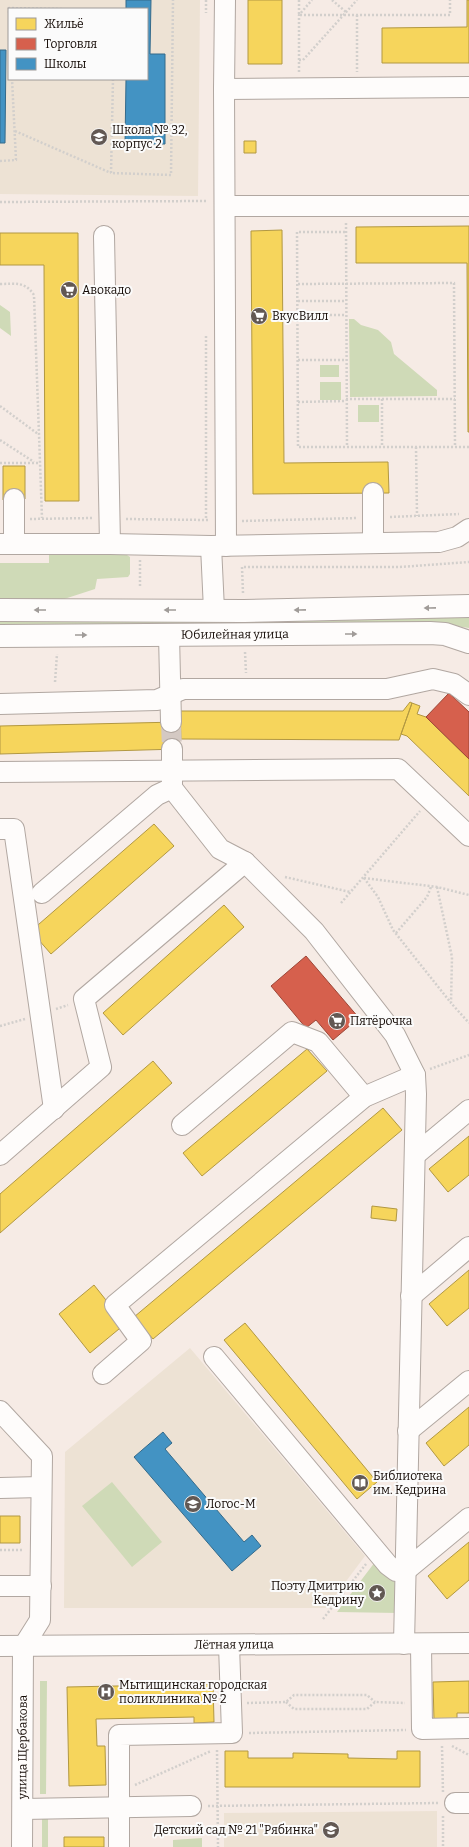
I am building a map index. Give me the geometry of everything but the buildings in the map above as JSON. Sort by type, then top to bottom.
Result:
[{"type":"main road","name":"Юбилейная улица","points":[[0,610],[244,610],[469,606]]},
{"type":"main road","name":"Юбилейная улица","points":[[0,636],[430,633],[445,634],[469,642]]},
{"type":"street","points":[[214,610],[219,546],[230,521],[225,206],[225,0]]},
{"type":"street","points":[[224,89],[469,87]]},
{"type":"street","points":[[225,206],[469,206]]},
{"type":"street","points":[[104,236],[104,518],[110,544]]},
{"type":"street","points":[[378,493],[379,543]]},
{"type":"street","points":[[14,499],[7,544],[140,544],[219,546],[439,542],[458,537],[467,521]]},
{"type":"street","points":[[170,635],[171,722]]},
{"type":"street","points":[[0,704],[157,700],[183,689],[388,689],[433,679],[454,684],[469,694]]},
{"type":"street","points":[[172,749],[172,779],[220,850],[245,862],[314,931],[395,1035],[414,1075],[415,1155],[405,1571],[412,1644],[422,1703],[422,1729],[442,1735],[469,1728]]},
{"type":"street","points":[[0,772],[172,779],[398,768],[469,836]]},
{"type":"street","points":[[42,893],[157,795],[172,779]]},
{"type":"street","points":[[0,829],[14,829],[54,1109]]},
{"type":"street","points":[[0,1155],[101,1067],[84,999],[245,862]]},
{"type":"street","points":[[182,1124],[292,1032],[318,1042],[364,1097]]},
{"type":"street","points":[[103,1374],[141,1341],[115,1305],[364,1097],[414,1075]]},
{"type":"street","points":[[415,1155],[469,1110]]},
{"type":"street","points":[[411,1296],[469,1247]]},
{"type":"street","points":[[214,1357],[388,1566],[396,1571],[405,1571],[469,1518]]},
{"type":"street","points":[[408,1431],[469,1380]]},
{"type":"street","points":[[0,1411],[42,1456],[40,1620],[23,1647]]},
{"type":"street","points":[[0,1488],[41,1487]]},
{"type":"street","points":[[0,1586],[41,1586]]},
{"type":"street","name":"Лётная улица","points":[[0,1646],[469,1643]]},
{"type":"street","points":[[119,1847],[119,1735],[232,1733],[229,1644]]},
{"type":"street","name":"улица Щербакова","points":[[22,1847],[28,1809],[23,1647]]},
{"type":"street","points":[[33,1677],[28,1809],[34,1847]]},
{"type":"street","points":[[28,1809],[119,1799],[191,1806]]},
{"type":"path","points":[[15,131],[111,173],[171,175],[172,0]]},
{"type":"path","points":[[299,0],[299,65]]},
{"type":"path","points":[[299,15],[312,0]]},
{"type":"path","points":[[332,0],[345,14]]},
{"type":"path","points":[[299,60],[303,60],[357,0]]},
{"type":"path","points":[[299,15],[450,14],[450,0]]},
{"type":"path","points":[[357,15],[357,64]]},
{"type":"path","points":[[0,161],[16,160],[12,80]]},
{"type":"path","points":[[111,173],[113,80]]},
{"type":"path","points":[[0,202],[206,201]]},
{"type":"path","points":[[346,222],[347,447]]},
{"type":"path","points":[[346,232],[297,232],[298,447],[469,447]]},
{"type":"path","points":[[298,284],[454,283],[455,447]]},
{"type":"path","points":[[0,284],[22,284],[30,287],[34,295],[42,518]]},
{"type":"path","points":[[298,301],[346,301]]},
{"type":"path","points":[[298,315],[346,314]]},
{"type":"path","points":[[298,360],[346,360]]},
{"type":"path","points":[[298,402],[382,399],[455,399]]},
{"type":"path","points":[[382,399],[382,447]]},
{"type":"path","points":[[0,406],[39,434]]},
{"type":"path","points":[[0,440],[34,462]]},
{"type":"path","points":[[416,447],[417,516]]},
{"type":"path","points":[[0,462],[40,463]]},
{"type":"path","points":[[389,516],[417,516],[467,521]]},
{"type":"path","points":[[29,518],[230,521],[362,517]]},
{"type":"path","points":[[140,544],[140,586]]},
{"type":"path","points":[[244,610],[242,567],[400,567],[469,562]]},
{"type":"path","points":[[245,634],[246,689]]},
{"type":"path","points":[[55,682],[58,635]]},
{"type":"path","points":[[341,903],[364,878],[430,799]]},
{"type":"path","points":[[283,877],[350,892]]},
{"type":"path","points":[[364,878],[431,886],[469,895]]},
{"type":"path","points":[[364,878],[378,897],[396,933],[451,1002],[469,1022]]},
{"type":"path","points":[[396,933],[427,898],[431,886]]},
{"type":"path","points":[[437,887],[452,957],[451,1002]]},
{"type":"path","points":[[414,1075],[469,1055]]},
{"type":"path","points":[[0,1550],[41,1550]]},
{"type":"path","points":[[324,1619],[376,1551]]},
{"type":"path","points":[[231,1704],[286,1702],[294,1695],[367,1695],[375,1702],[422,1703]]},
{"type":"path","points":[[286,1702],[294,1709],[367,1709],[375,1702]]},
{"type":"path","points":[[232,1733],[422,1729]]},
{"type":"path","points":[[442,1735],[469,1754]]},
{"type":"path","points":[[442,1735],[456,1803],[443,1847]]},
{"type":"path","points":[[119,1799],[217,1748],[218,1847]]},
{"type":"path","points":[[191,1806],[456,1803]]},
{"type":"shaded area","name":"Школа № 32, корпус 2","points":[[0,0],[200,0],[198,196],[0,194]]},
{"type":"shaded area","name":"Логос-М","points":[[190,1348],[365,1556],[326,1608],[64,1608],[65,1452]]},
{"type":"shaded area","name":"Детский сад № 21 \"Рябинка\"","points":[[437,1811],[437,1847],[224,1847],[224,1813]]},
{"type":"green space","points":[[0,305],[10,312],[11,336],[0,328]]},
{"type":"green space","points":[[349,319],[354,319],[361,325],[378,330],[391,342],[394,354],[437,390],[437,396],[350,397]]},
{"type":"green space","points":[[320,365],[339,365],[339,377],[320,377]]},
{"type":"green space","points":[[320,382],[341,382],[341,400],[320,400]]},
{"type":"green space","points":[[358,405],[379,405],[379,422],[358,422]]},
{"type":"green space","points":[[124,553],[130,557],[130,574],[128,577],[97,579],[95,589],[58,601],[0,600],[0,563],[49,563],[49,554]]},
{"type":"green space","points":[[469,617],[469,628],[456,626],[0,627],[0,619]]},
{"type":"green space","points":[[112,1482],[162,1542],[132,1567],[82,1506]]},
{"type":"green space","points":[[375,1562],[399,1586],[398,1613],[337,1612]]},
{"type":"green space","points":[[40,1681],[47,1681],[46,1794],[40,1794]]},
{"type":"green space","points":[[42,1815],[48,1815],[48,1847],[42,1847]]},
{"type":"green space","points":[[202,1838],[202,1847],[173,1847],[173,1840]]},
{"type":"tunnel","points":[[171,722],[172,749]]},
{"type":"place","name":"Школа № 32, корпус 2","points":[[99,137]]},
{"type":"place","name":"Авокадо","points":[[69,290]]},
{"type":"place","name":"ВкусВилл","points":[[259,316]]},
{"type":"place","name":"Пятёрочка","points":[[337,1021]]},
{"type":"place","name":"Библиотека им. Кедрина","points":[[360,1483]]},
{"type":"place","name":"Логос-М","points":[[193,1504]]},
{"type":"place","name":"Поэту Дмитрию Кедрину","points":[[377,1593]]},
{"type":"place","name":"Мытищинская городская поликлиника № 2","points":[[106,1692]]},
{"type":"place","name":"Детский сад № 21 \"Рябинка\"","points":[[331,1830]]}]
